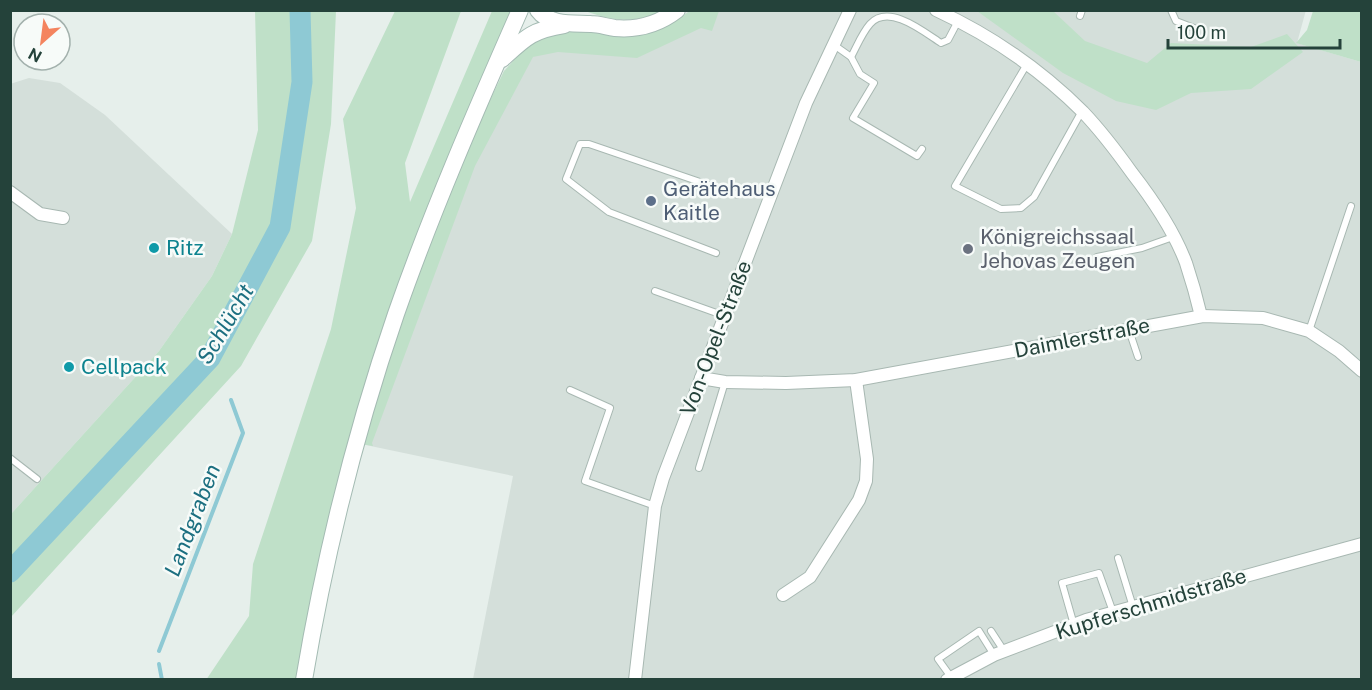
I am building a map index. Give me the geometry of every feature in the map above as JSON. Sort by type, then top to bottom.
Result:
[{"type":"main road","points":[[304,680],[326,562],[356,442],[396,314],[520,10]]},
{"type":"main road","points":[[538,10],[541,15],[555,21],[572,17],[594,24],[630,28],[645,26],[667,18],[677,10]]},
{"type":"main road","points":[[497,64],[525,38],[538,30],[572,17]]},
{"type":"street","points":[[936,10],[1027,64],[1082,111],[1105,137],[1152,198],[1173,237],[1186,262],[1201,316]]},
{"type":"street","name":"Von-Opel-Straße","points":[[635,680],[655,506],[663,478],[806,103],[849,11]]},
{"type":"street","points":[[10,192],[40,214],[63,218]]},
{"type":"street","name":"Daimlerstraße","points":[[701,378],[725,382],[786,383],[856,380],[1058,348],[1129,329],[1201,316],[1263,318],[1309,331],[1339,351],[1362,371]]},
{"type":"street","points":[[783,595],[810,577],[858,500],[866,481],[867,459],[856,380]]},
{"type":"street","name":"Kupferschmidstraße","points":[[949,678],[999,653],[1074,625],[1362,544]]},
{"type":"lane","points":[[1171,10],[1176,21],[1194,28]]},
{"type":"lane","points":[[851,57],[869,25],[875,20],[887,16],[900,19],[941,43],[948,40],[958,21]]},
{"type":"lane","points":[[834,45],[851,57],[860,74],[874,83],[853,118],[917,156],[922,149]]},
{"type":"lane","points":[[1027,64],[955,186],[1001,209],[1021,208],[1034,197],[1082,111]]},
{"type":"lane","points":[[716,253],[609,212],[566,179],[580,144],[589,144],[738,195]]},
{"type":"lane","points":[[1309,331],[1351,206]]},
{"type":"lane","points":[[1097,257],[1142,248],[1173,237]]},
{"type":"lane","points":[[655,291],[724,316]]},
{"type":"lane","points":[[1129,329],[1138,357]]},
{"type":"lane","points":[[699,468],[725,382]]},
{"type":"lane","points":[[570,390],[610,408],[585,481],[655,506]]},
{"type":"lane","points":[[10,458],[38,478]]},
{"type":"lane","points":[[1118,558],[1133,608]]},
{"type":"lane","points":[[1074,625],[1062,584],[1099,573],[1113,613]]},
{"type":"lane","points":[[991,630],[999,653]]},
{"type":"lane","points":[[949,678],[938,659],[979,631],[999,653]]},
{"type":"shaded area","points":[[690,10],[1306,10],[1297,43],[1361,62],[1361,679],[473,679],[513,476],[361,444],[504,71],[583,32],[616,35],[643,34],[668,26]]},
{"type":"shaded area","points":[[29,78],[60,83],[105,115],[232,234],[212,276],[159,351],[11,514],[10,84]]},
{"type":"green space","points":[[255,11],[336,11],[331,124],[312,241],[241,366],[11,617],[11,514],[159,351],[212,276],[232,234],[258,130]]},
{"type":"green space","points":[[395,11],[461,11],[405,163],[410,202],[492,11],[512,11],[389,312],[297,679],[206,680],[249,616],[253,564],[331,329],[356,208],[343,119]]},
{"type":"green space","points":[[585,11],[664,11],[643,18],[625,20]]},
{"type":"green space","points":[[690,11],[719,11],[712,31],[701,28],[637,58],[558,52],[533,57],[475,166],[372,443],[373,446],[361,444],[402,315],[476,129],[504,71],[526,47],[539,37],[558,32],[643,34],[668,26]]},
{"type":"green space","points":[[977,11],[1053,11],[1085,41],[1147,63],[1171,43],[1251,47],[1287,34],[1303,52],[1251,89],[1191,93],[1156,110],[1116,101],[1063,73]]},
{"type":"green space","points":[[1313,11],[1361,11],[1361,62],[1296,43],[1307,30]]},
{"type":"waterway","name":"Schlücht","points":[[10,572],[210,358],[280,227],[302,82],[300,10]]},
{"type":"waterway","name":"Landgraben","points":[[159,651],[243,433],[231,400]]},
{"type":"waterway","name":"Landgraben","points":[[159,664],[162,680]]},
{"type":"place","name":"Gerätehaus Kaitle","points":[[651,201]]},
{"type":"place","name":"Ritz","points":[[154,248]]},
{"type":"place","name":"Königreichssaal Jehovas Zeugen","points":[[968,249]]},
{"type":"place","name":"Cellpack","points":[[69,367]]}]
